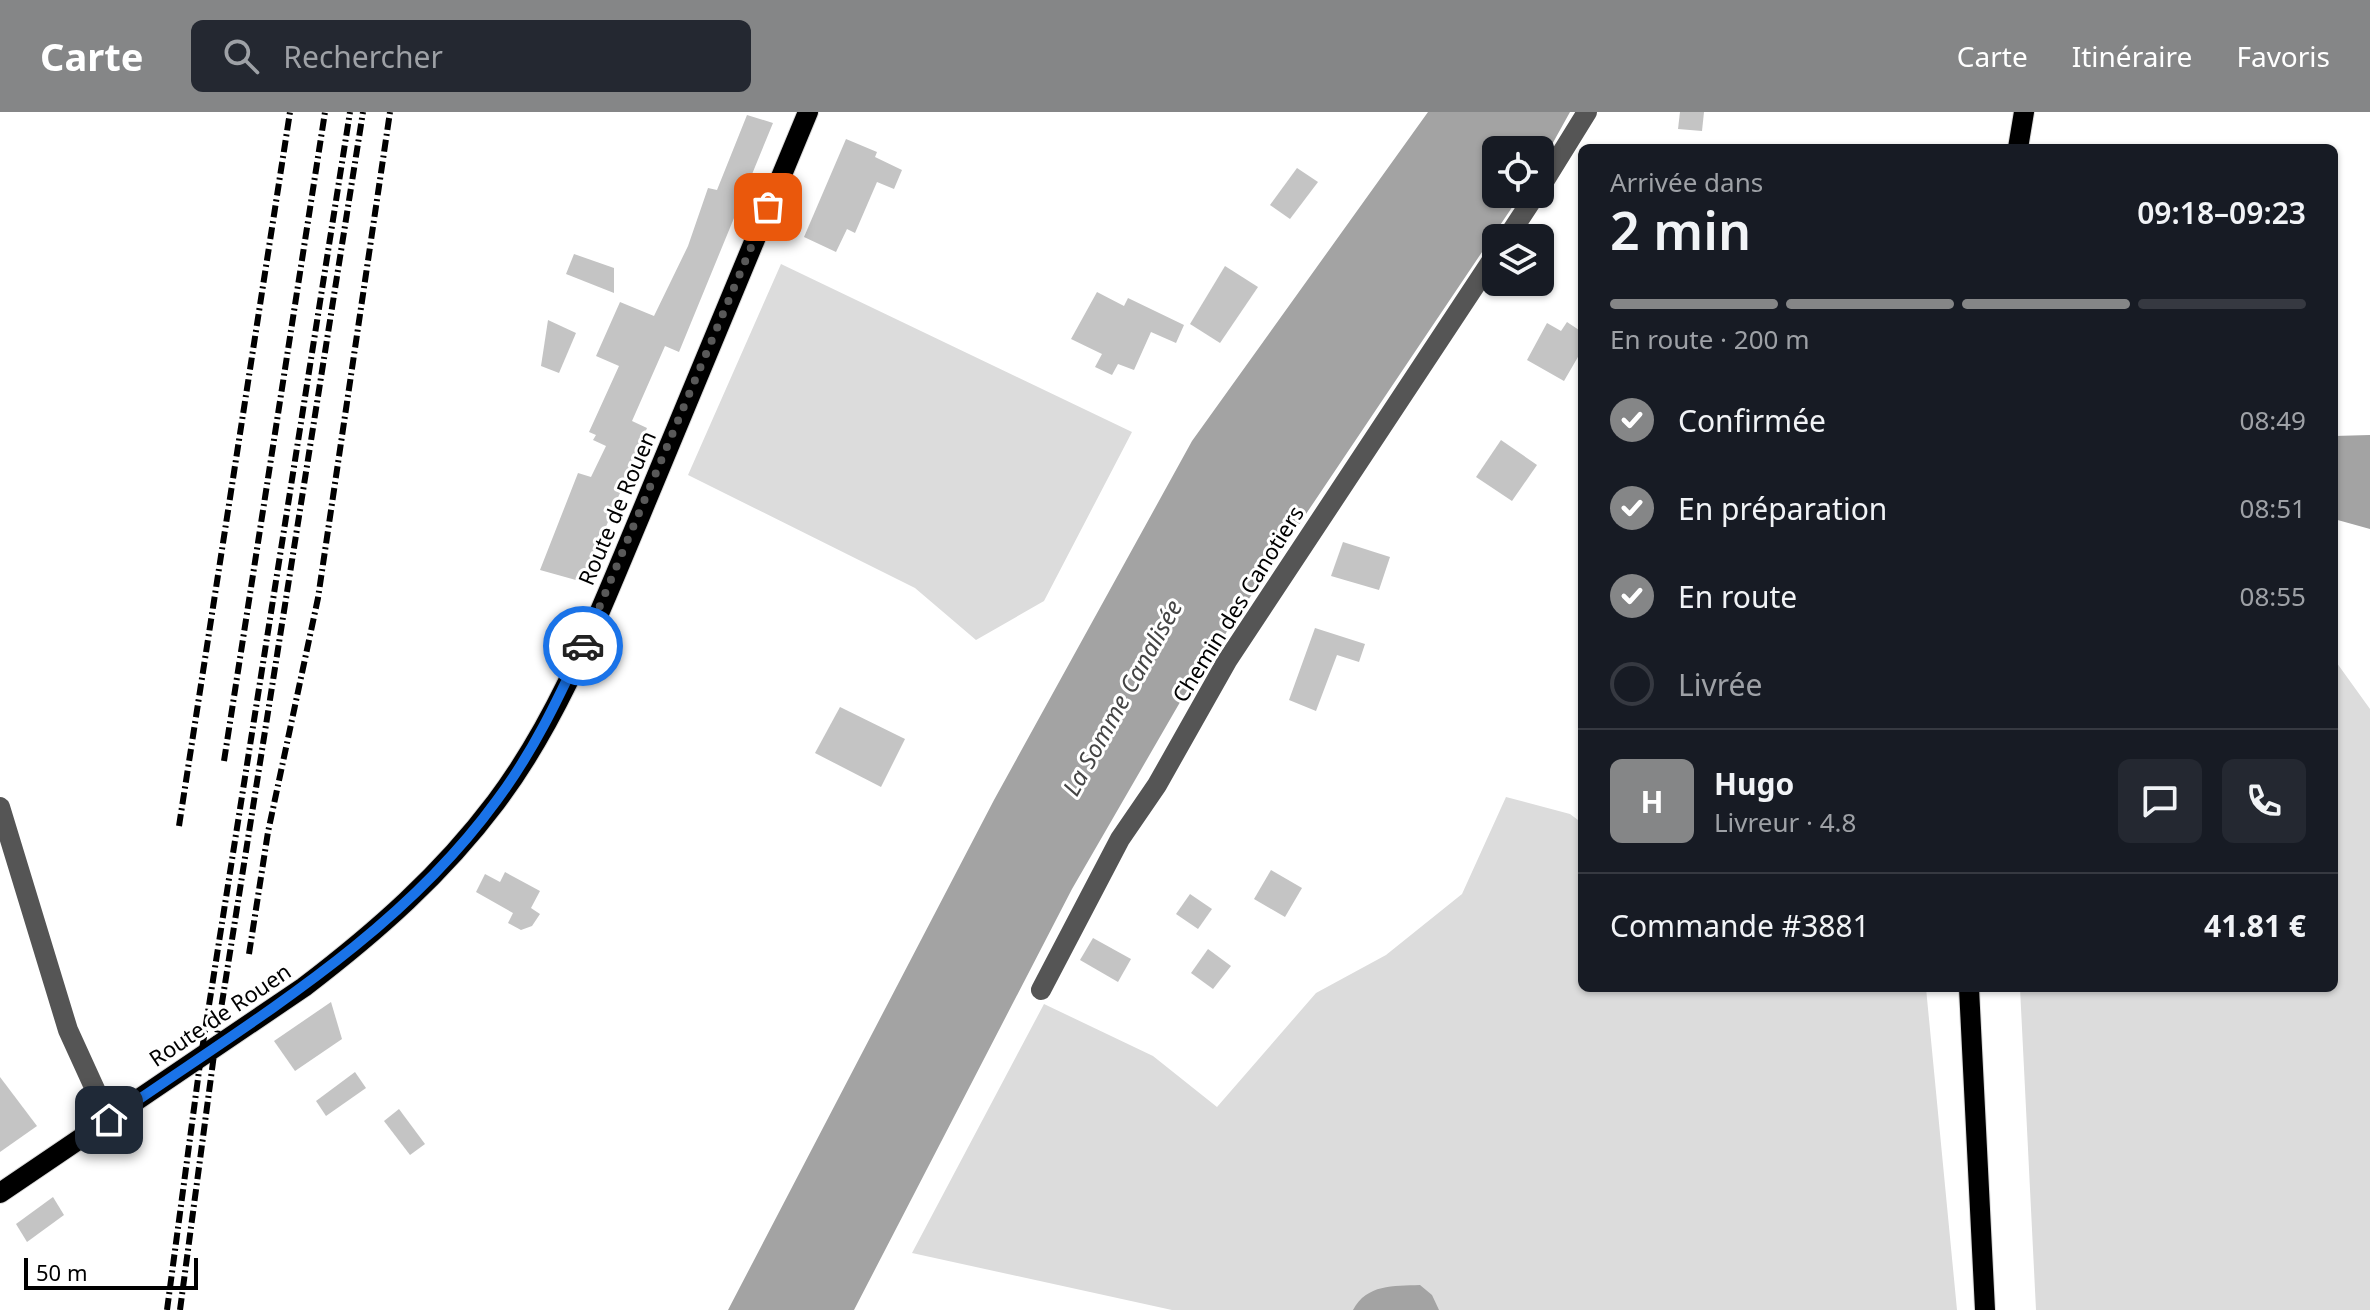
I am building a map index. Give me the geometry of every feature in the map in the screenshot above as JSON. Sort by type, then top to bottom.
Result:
[{"type":"main road","name":"Route de Rouen","points":[[0,1193],[304,987],[379,929],[438,872],[497,800],[538,736],[605,598],[808,112]]},
{"type":"main road","points":[[2019,144],[2024,112]]},
{"type":"main road","points":[[1969,992],[1985,1310]]},
{"type":"street","points":[[1554,165],[1587,112]]},
{"type":"street","name":"Chemin des Canotiers","points":[[1041,990],[1120,839],[1157,785],[1227,661],[1482,275]]},
{"type":"street","points":[[0,807],[68,1030],[109,1120]]},
{"type":"shaded area","points":[[781,264],[1132,432],[1044,601],[976,640],[915,588],[688,475]]},
{"type":"shaded area","points":[[2338,665],[2370,709],[2370,1310],[2036,1310],[2020,992],[2338,992]]},
{"type":"shaded area","points":[[1506,797],[1570,814],[1578,820],[1578,992],[1926,992],[1957,1310],[1172,1310],[912,1253],[1044,1004],[1153,1056],[1217,1107],[1316,993],[1386,955],[1462,894]]},
{"type":"water","name":"La Somme Canalisée","points":[[1428,112],[1570,112],[1554,141],[1554,136],[1482,136],[1482,208],[1512,208],[1501,224],[1482,224],[1482,252],[1183,697],[1072,889],[854,1310],[728,1310],[994,800],[1192,441]]},
{"type":"water","points":[[2370,435],[2370,529],[2338,520],[2338,436]]},
{"type":"water","points":[[1420,1285],[1432,1295],[1439,1310],[1353,1310],[1373,1291],[1391,1286]]},
{"type":"building","points":[[1680,112],[1704,112],[1702,131],[1678,129]]},
{"type":"building","points":[[747,115],[773,123],[679,352],[665,346],[632,421],[647,428],[583,582],[540,570],[578,473],[591,477],[606,446],[593,440],[596,435],[589,432],[619,366],[596,356],[620,302],[654,316],[688,246],[708,188],[717,190]]},
{"type":"building","points":[[846,139],[877,152],[875,157],[902,170],[894,189],[877,182],[855,233],[847,229],[836,252],[804,237]]},
{"type":"building","points":[[1297,168],[1318,182],[1290,219],[1270,205]]},
{"type":"building","points":[[574,254],[614,268],[614,293],[566,274]]},
{"type":"building","points":[[1225,266],[1258,287],[1220,343],[1190,324]]},
{"type":"building","points":[[1097,292],[1124,306],[1128,298],[1184,325],[1176,343],[1151,332],[1134,370],[1118,364],[1112,375],[1095,367],[1102,354],[1071,339]]},
{"type":"building","points":[[548,320],[576,333],[559,373],[541,366]]},
{"type":"building","points":[[1567,322],[1578,329],[1578,357],[1564,381],[1527,360],[1547,323],[1561,331]]},
{"type":"building","points":[[1501,440],[1537,465],[1512,501],[1476,477]]},
{"type":"building","points":[[1343,542],[1390,557],[1379,590],[1331,576]]},
{"type":"building","points":[[1315,628],[1365,644],[1359,662],[1337,655],[1316,711],[1289,700]]},
{"type":"building","points":[[840,707],[905,739],[881,787],[815,753]]},
{"type":"building","points":[[1271,870],[1302,888],[1285,917],[1254,899]]},
{"type":"building","points":[[505,872],[540,891],[531,908],[540,914],[532,926],[521,930],[508,923],[513,913],[476,892],[485,874],[500,882]]},
{"type":"building","points":[[1190,894],[1212,909],[1198,929],[1176,914]]},
{"type":"building","points":[[1093,938],[1131,959],[1118,982],[1080,960]]},
{"type":"building","points":[[1208,949],[1231,966],[1213,989],[1191,973]]},
{"type":"building","points":[[331,1002],[342,1039],[295,1071],[274,1041]]},
{"type":"building","points":[[355,1072],[366,1088],[326,1116],[316,1101]]},
{"type":"building","points":[[0,1077],[37,1126],[0,1152]]},
{"type":"building","points":[[399,1109],[425,1144],[410,1155],[384,1121]]},
{"type":"building","points":[[53,1197],[64,1215],[27,1242],[16,1224]]},
{"type":"railway","points":[[179,826],[290,112]]},
{"type":"railway","points":[[224,761],[325,112]]},
{"type":"railway","points":[[167,1310],[201,1056],[350,112]]},
{"type":"railway","points":[[180,1310],[215,1047],[363,112]]},
{"type":"railway","points":[[249,954],[268,832],[318,598],[390,112]]},
{"type":"way so far","points":[[583,646],[657,477],[768,207]]},
{"type":"route","points":[[109,1120],[304,987],[379,929],[438,872],[474,830],[520,767],[583,646]]}]
